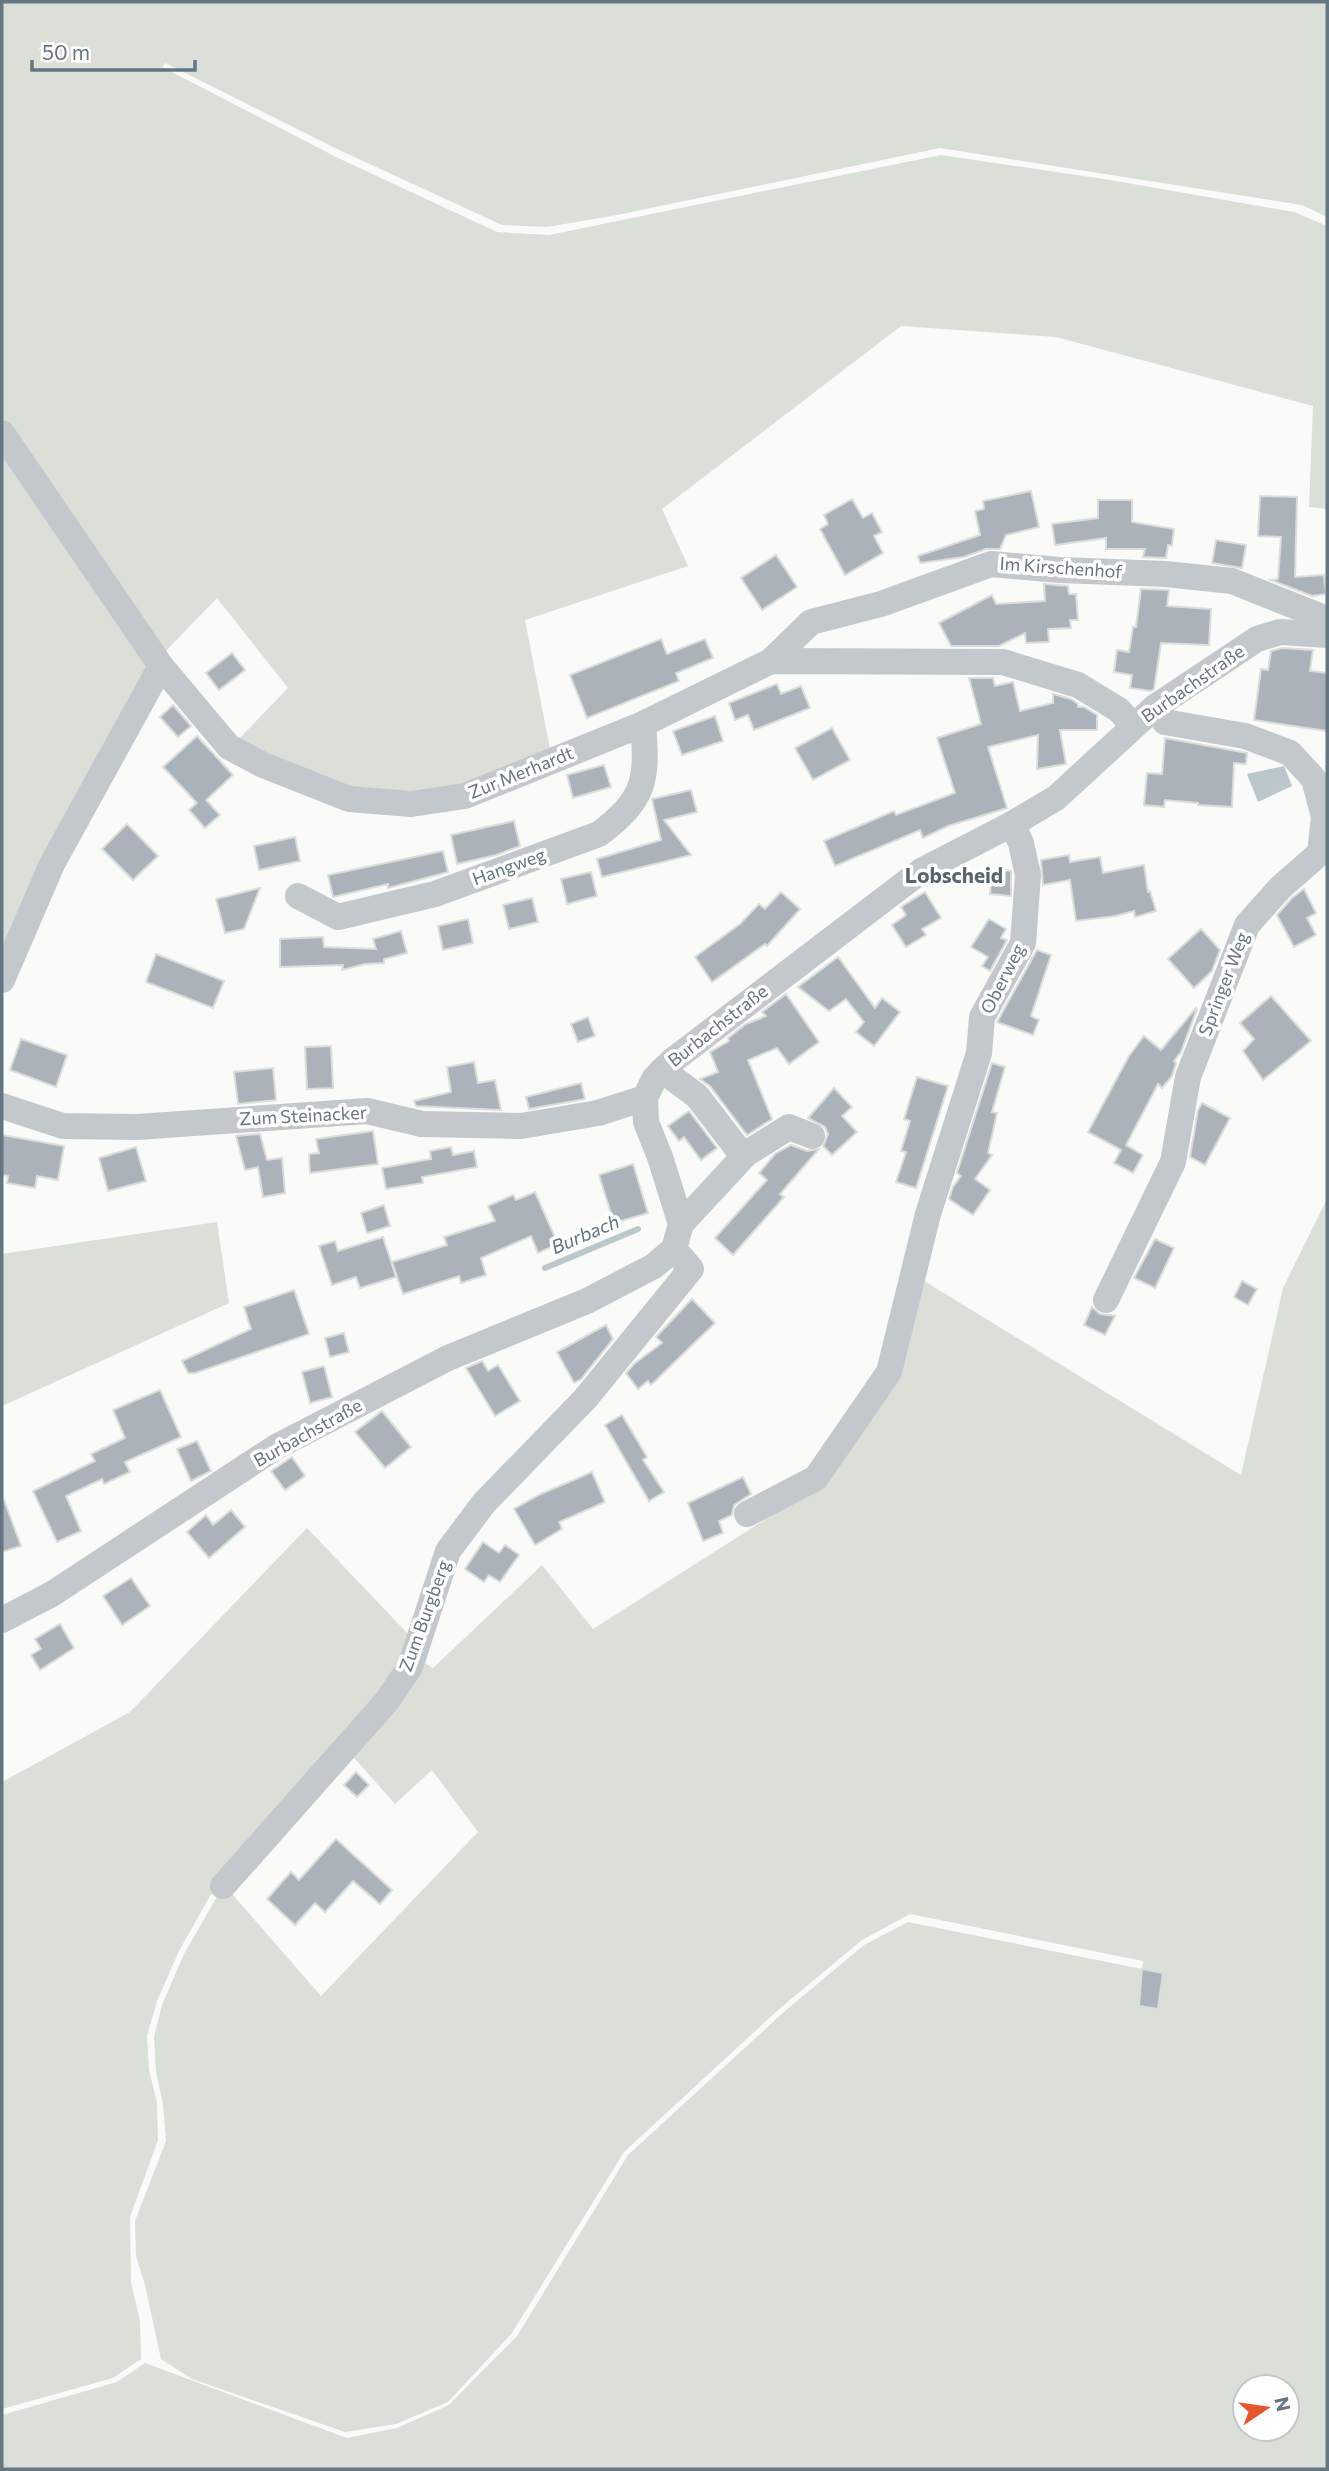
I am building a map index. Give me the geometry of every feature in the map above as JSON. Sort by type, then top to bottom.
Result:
[{"type":"street","name":"Zur Merhardt","points":[[2,433],[161,666],[229,747],[263,765],[349,799],[411,804],[465,796],[643,724],[771,660],[1003,662],[1077,685],[1119,710],[1133,726]]},
{"type":"street","name":"Im Kirschenhof","points":[[771,660],[811,622],[881,604],[991,564],[1166,574],[1232,582],[1327,619]]},
{"type":"street","name":"Burbachstraße","points":[[646,1098],[654,1079],[662,1070],[921,871],[1056,798],[1155,707],[1257,639],[1280,632],[1327,635]]},
{"type":"street","points":[[2,980],[52,864],[161,666]]},
{"type":"street","name":"Springer Weg","points":[[1107,1300],[1173,1163],[1188,1077],[1247,925],[1281,887],[1320,853],[1324,817],[1314,779],[1290,753],[1245,736],[1165,722],[1155,707]]},
{"type":"street","name":"Hangweg","points":[[298,896],[338,918],[435,894],[599,834],[619,819],[639,794],[646,757],[643,724]]},
{"type":"street","name":"Oberweg","points":[[747,1514],[816,1478],[889,1372],[928,1214],[979,1053],[982,1017],[1023,943],[1028,875],[1021,843],[1012,824]]},
{"type":"street","points":[[662,1070],[697,1096],[744,1156]]},
{"type":"street","points":[[646,1098],[646,1122],[660,1157],[677,1237]]},
{"type":"street","name":"Zum Steinacker","points":[[2,1106],[63,1126],[137,1127],[367,1111],[422,1124],[521,1126],[598,1113],[646,1098]]},
{"type":"street","name":"Burbachstraße","points":[[2,1620],[52,1594],[276,1447],[448,1358],[587,1301],[654,1266],[744,1156],[789,1127],[812,1136]]},
{"type":"street","name":"Zum Burgberg","points":[[223,1886],[387,1701],[410,1668],[448,1551],[484,1503],[585,1399],[691,1269],[677,1237]]},
{"type":"shaded area","points":[[2,2],[1327,2],[1327,217],[1302,205],[940,148],[617,215],[547,227],[502,225],[337,149],[165,63],[162,67],[338,158],[497,232],[549,235],[941,155],[1110,180],[1294,212],[1327,226],[1327,509],[1309,507],[1313,406],[1056,337],[901,326],[662,509],[688,566],[525,620],[551,754],[463,793],[349,795],[235,743],[288,688],[217,598],[160,657],[2,426]]},
{"type":"shaded area","points":[[2,446],[156,666],[2,972]]},
{"type":"shaded area","points":[[1284,766],[1292,786],[1258,802],[1247,774]]},
{"type":"shaded area","points":[[1327,1199],[1327,2469],[2,2469],[2,2415],[117,2382],[145,2363],[347,2438],[397,2428],[449,2405],[517,2336],[628,2155],[785,2011],[864,1945],[908,1922],[1142,1969],[1143,1961],[910,1914],[862,1940],[778,2010],[624,2152],[512,2333],[448,2402],[396,2424],[345,2432],[192,2379],[161,2359],[136,2256],[135,2221],[166,2141],[154,2037],[162,2005],[184,1954],[215,1900],[226,1887],[321,1996],[478,1832],[432,1770],[395,1804],[349,1752],[420,1660],[433,1668],[542,1565],[593,1629],[821,1484],[921,1279],[1241,1475],[1283,1288]]},
{"type":"shaded area","points":[[217,1222],[229,1303],[2,1406],[2,1254]]},
{"type":"shaded area","points":[[307,1528],[410,1636],[382,1697],[210,1896],[179,1951],[157,2001],[147,2036],[149,2070],[157,2103],[158,2140],[130,2217],[131,2282],[140,2321],[141,2359],[113,2378],[2,2409],[2,1782],[130,1712]]},
{"type":"building","points":[[1031,491],[1039,527],[1006,535],[1000,549],[986,549],[964,557],[920,563],[918,556],[980,535],[975,511],[984,509],[983,501]]},
{"type":"building","points":[[1260,496],[1297,497],[1295,577],[1324,575],[1326,594],[1312,596],[1271,580],[1278,579],[1281,537],[1258,536]]},
{"type":"building","points":[[852,499],[863,518],[872,513],[882,532],[874,536],[883,553],[845,575],[820,529],[828,524],[824,515]]},
{"type":"building","points":[[1098,500],[1132,500],[1132,522],[1174,529],[1172,546],[1168,545],[1166,558],[1143,557],[1145,549],[1106,549],[1106,538],[1055,545],[1052,524],[1098,518]]},
{"type":"building","points":[[1216,540],[1246,545],[1242,568],[1212,563]]},
{"type":"building","points":[[776,555],[797,587],[762,610],[741,578]]},
{"type":"building","points":[[1044,584],[1068,586],[1069,594],[1076,594],[1078,620],[1070,620],[1071,628],[1048,629],[1049,642],[1026,643],[1025,633],[999,646],[951,646],[939,623],[992,595],[996,604],[1045,601]]},
{"type":"building","points":[[1141,589],[1169,590],[1167,606],[1211,609],[1209,645],[1161,643],[1154,689],[1151,691],[1130,688],[1132,675],[1114,672],[1117,650],[1129,652],[1133,627],[1136,627]]},
{"type":"building","points":[[661,639],[667,654],[705,639],[713,658],[676,673],[679,681],[587,718],[570,675]]},
{"type":"building","points":[[1282,648],[1313,650],[1310,671],[1327,673],[1327,731],[1254,720],[1261,669],[1268,670],[1271,651]]},
{"type":"building","points":[[232,653],[245,670],[219,690],[206,673]]},
{"type":"building","points":[[969,678],[993,678],[995,686],[1013,682],[1020,711],[1053,703],[1053,694],[1071,699],[1078,707],[1084,707],[1097,715],[1097,730],[1060,730],[1066,764],[1037,769],[1038,735],[988,747],[1007,808],[948,826],[923,838],[920,830],[835,866],[824,841],[894,811],[896,815],[955,793],[937,738],[981,724]]},
{"type":"building","points":[[777,684],[781,694],[801,686],[810,708],[754,730],[748,715],[735,720],[729,703]]},
{"type":"building","points":[[173,705],[191,726],[178,737],[160,717]]},
{"type":"building","points":[[715,716],[723,741],[682,755],[673,731]]},
{"type":"building","points":[[832,728],[850,760],[813,780],[795,748]]},
{"type":"building","points":[[197,736],[233,775],[206,800],[220,815],[205,828],[189,810],[197,803],[163,767]]},
{"type":"building","points":[[1165,738],[1247,753],[1246,764],[1234,763],[1232,807],[1165,800],[1164,807],[1144,805],[1147,773],[1162,774]]},
{"type":"building","points":[[604,765],[611,787],[573,798],[567,775]]},
{"type":"building","points":[[691,790],[697,812],[664,820],[691,855],[602,877],[597,859],[661,840],[652,799]]},
{"type":"building","points":[[514,821],[520,846],[457,864],[451,835]]},
{"type":"building","points":[[127,824],[158,856],[133,880],[102,849]]},
{"type":"building","points":[[295,837],[300,861],[259,870],[254,846]]},
{"type":"building","points":[[443,851],[448,872],[388,888],[388,884],[333,897],[328,875]]},
{"type":"building","points":[[1069,855],[1070,862],[1100,857],[1103,873],[1144,865],[1148,892],[1150,891],[1156,911],[1135,917],[1134,911],[1076,921],[1070,880],[1043,885],[1041,860]]},
{"type":"building","points":[[992,869],[1011,871],[1011,896],[990,894]]},
{"type":"building","points":[[591,872],[597,896],[567,904],[561,879]]},
{"type":"building","points":[[260,888],[244,929],[225,933],[216,899]]},
{"type":"building","points":[[1304,889],[1316,913],[1307,918],[1316,935],[1294,947],[1277,915]]},
{"type":"building","points":[[781,892],[800,909],[767,946],[765,944],[712,982],[695,957],[740,924],[759,904],[765,909]]},
{"type":"building","points":[[925,892],[941,918],[922,929],[926,935],[906,947],[892,925],[906,915],[901,907]]},
{"type":"building","points":[[532,898],[538,922],[509,929],[503,905]]},
{"type":"building","points":[[468,919],[473,943],[443,950],[438,926]]},
{"type":"building","points":[[989,919],[1006,929],[1001,938],[1007,940],[990,971],[982,966],[988,957],[971,947]]},
{"type":"building","points":[[1201,929],[1220,950],[1212,971],[1194,988],[1168,959]]},
{"type":"building","points":[[401,931],[407,953],[384,959],[384,963],[365,964],[342,970],[343,965],[280,967],[280,939],[323,937],[324,947],[376,949],[373,939]]},
{"type":"building","points":[[1037,950],[1051,955],[1031,1016],[1039,1020],[1033,1035],[997,1022]]},
{"type":"building","points":[[156,954],[224,981],[213,1008],[146,982]]},
{"type":"building","points":[[838,957],[875,1008],[882,998],[900,1012],[874,1046],[856,1032],[864,1022],[846,999],[829,1011],[798,987]]},
{"type":"building","points":[[786,994],[819,1042],[789,1064],[777,1048],[748,1060],[772,1119],[747,1135],[710,1086],[700,1079],[718,1072],[710,1052],[729,1041],[728,1038],[746,1024],[766,1016],[762,1012]]},
{"type":"building","points":[[1271,996],[1311,1041],[1263,1080],[1243,1051],[1254,1039],[1240,1023]]},
{"type":"building","points":[[1196,1008],[1181,1052],[1174,1061],[1176,1063],[1172,1076],[1162,1088],[1158,1084],[1126,1145],[1143,1155],[1133,1173],[1114,1163],[1121,1150],[1088,1132],[1129,1056],[1144,1036],[1161,1050]]},
{"type":"building","points":[[588,1017],[595,1036],[578,1042],[571,1024]]},
{"type":"building","points":[[21,1039],[67,1055],[56,1087],[10,1070]]},
{"type":"building","points":[[331,1046],[333,1088],[307,1089],[305,1047]]},
{"type":"building","points":[[474,1062],[478,1083],[495,1080],[501,1110],[416,1106],[414,1101],[451,1092],[447,1067]]},
{"type":"building","points":[[992,1063],[1005,1067],[992,1112],[997,1113],[988,1153],[992,1155],[975,1179],[990,1190],[973,1215],[949,1199],[961,1176],[957,1173]]},
{"type":"building","points":[[273,1068],[276,1100],[238,1104],[234,1072]]},
{"type":"building","points":[[917,1077],[948,1086],[916,1188],[896,1182],[906,1152],[901,1151],[910,1121],[904,1119]]},
{"type":"building","points":[[581,1083],[585,1099],[529,1109],[526,1097]]},
{"type":"building","points":[[834,1088],[852,1107],[842,1116],[857,1132],[832,1155],[823,1146],[828,1134],[825,1127],[808,1118]]},
{"type":"building","points":[[1202,1103],[1230,1118],[1205,1165],[1190,1157],[1198,1110]]},
{"type":"building","points":[[689,1111],[717,1148],[701,1160],[684,1137],[679,1141],[668,1126]]},
{"type":"building","points":[[373,1131],[378,1164],[310,1173],[309,1154],[319,1153],[316,1139]]},
{"type":"building","points":[[260,1134],[267,1160],[282,1158],[285,1193],[263,1197],[258,1167],[245,1170],[236,1136]]},
{"type":"building","points":[[2,1135],[64,1146],[58,1180],[37,1176],[35,1188],[7,1183],[8,1176],[2,1175]]},
{"type":"building","points":[[791,1145],[807,1151],[819,1149],[780,1194],[784,1197],[733,1255],[715,1238],[767,1180],[759,1173],[775,1154]]},
{"type":"building","points":[[136,1147],[146,1181],[108,1191],[99,1158]]},
{"type":"building","points":[[451,1147],[453,1155],[474,1151],[477,1167],[422,1177],[423,1183],[386,1189],[382,1168],[431,1159],[430,1151]]},
{"type":"building","points":[[633,1164],[648,1213],[614,1223],[599,1175]]},
{"type":"building","points":[[535,1192],[558,1244],[538,1253],[531,1236],[481,1258],[486,1275],[461,1283],[459,1276],[403,1294],[392,1262],[447,1245],[444,1237],[495,1221],[488,1206],[513,1195],[516,1200]]},
{"type":"building","points":[[384,1205],[390,1226],[367,1233],[361,1213]]},
{"type":"building","points":[[383,1237],[396,1277],[360,1288],[356,1277],[332,1285],[319,1246],[335,1241],[338,1251]]},
{"type":"building","points":[[1155,1239],[1174,1248],[1155,1288],[1134,1278]]},
{"type":"building","points":[[1242,1281],[1257,1289],[1248,1305],[1234,1297]]},
{"type":"building","points":[[294,1290],[309,1334],[195,1373],[188,1373],[182,1361],[251,1329],[244,1307]]},
{"type":"building","points":[[692,1299],[715,1323],[651,1385],[648,1381],[638,1389],[626,1373],[662,1343],[656,1337]]},
{"type":"building","points":[[1092,1307],[1100,1314],[1115,1316],[1105,1335],[1084,1325]]},
{"type":"building","points":[[606,1325],[613,1339],[581,1379],[574,1383],[557,1352]]},
{"type":"building","points":[[344,1333],[349,1352],[330,1357],[325,1338]]},
{"type":"building","points":[[482,1361],[488,1371],[498,1365],[520,1401],[495,1416],[466,1368]]},
{"type":"building","points":[[324,1366],[332,1397],[310,1403],[302,1372]]},
{"type":"building","points":[[160,1390],[181,1437],[125,1462],[130,1472],[104,1484],[102,1479],[66,1496],[81,1531],[57,1542],[33,1491],[95,1461],[91,1454],[125,1438],[113,1410]]},
{"type":"building","points":[[382,1411],[411,1447],[385,1468],[355,1432]]},
{"type":"building","points":[[622,1415],[647,1457],[643,1460],[664,1492],[649,1501],[605,1425]]},
{"type":"building","points":[[197,1441],[211,1471],[191,1481],[177,1449]]},
{"type":"building","points":[[292,1457],[305,1476],[285,1490],[271,1471]]},
{"type":"building","points":[[592,1472],[605,1502],[559,1522],[562,1529],[535,1545],[514,1509]]},
{"type":"building","points":[[743,1477],[751,1494],[734,1505],[732,1515],[719,1521],[723,1533],[703,1541],[688,1503]]},
{"type":"building","points":[[2,1500],[21,1546],[2,1552]]},
{"type":"building","points":[[231,1510],[245,1527],[209,1558],[187,1532],[206,1515],[213,1525]]},
{"type":"building","points":[[483,1542],[499,1553],[505,1545],[519,1555],[500,1582],[489,1575],[484,1582],[465,1569]]},
{"type":"building","points":[[131,1578],[150,1606],[122,1625],[103,1596]]},
{"type":"building","points":[[60,1624],[74,1648],[40,1670],[31,1655],[41,1649],[35,1639]]},
{"type":"building","points":[[356,1772],[369,1785],[357,1797],[344,1785]]},
{"type":"building","points":[[336,1839],[392,1890],[380,1904],[353,1881],[325,1912],[315,1903],[295,1925],[267,1899],[291,1872],[299,1880]]},
{"type":"building","points":[[1142,1969],[1163,1973],[1158,2009],[1139,2006]]},
{"type":"waterway","name":"Burbach","points":[[545,1268],[638,1229]]},
{"type":"district","name":"Lobscheid","points":[[954,876]]}]
